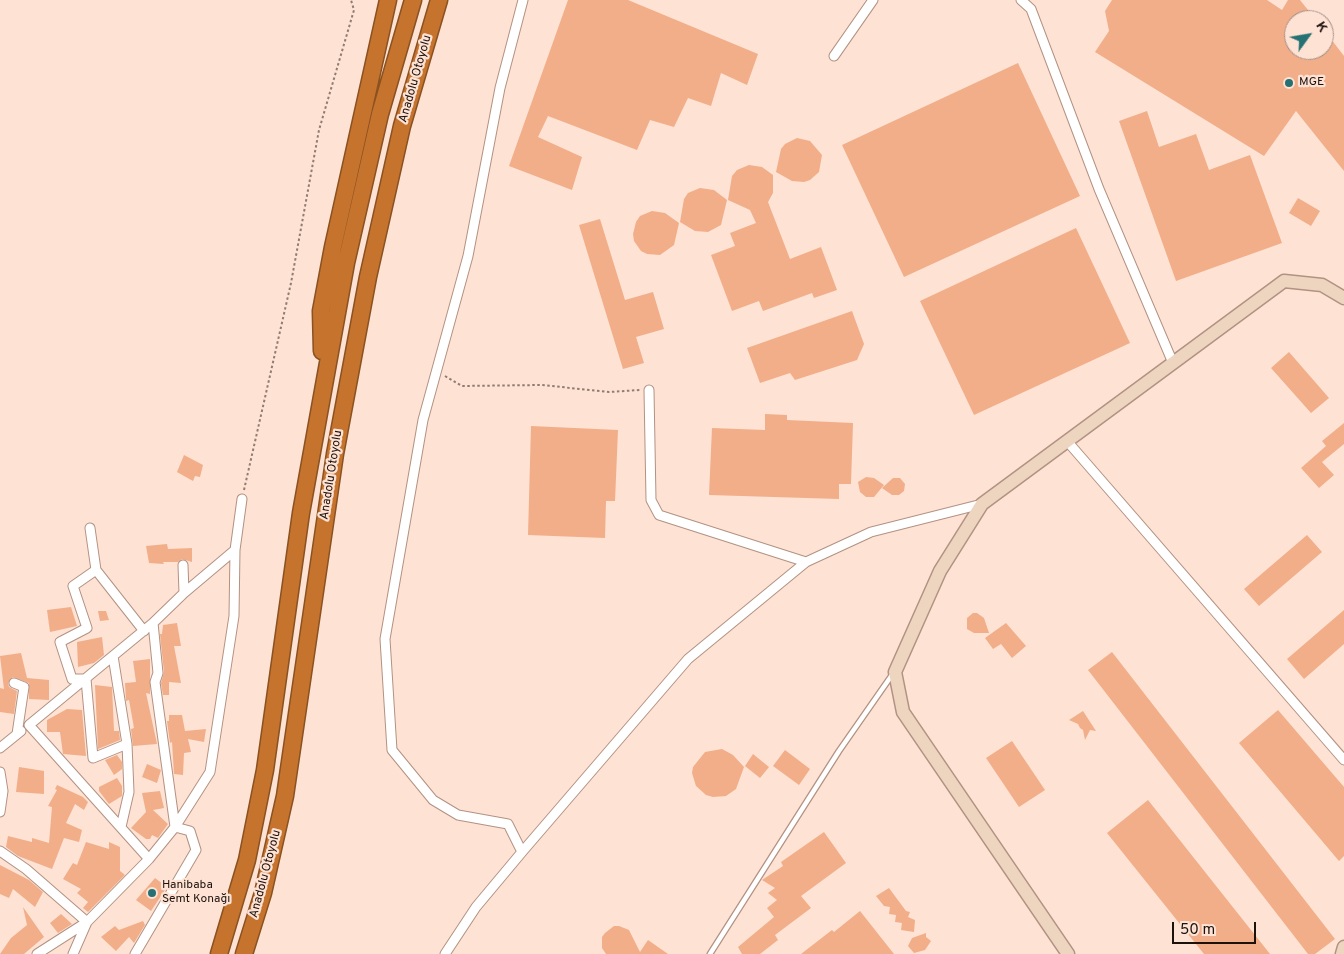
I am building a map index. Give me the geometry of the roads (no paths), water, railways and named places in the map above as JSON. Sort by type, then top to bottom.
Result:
[{"type":"highway","points":[[323,383],[321,311],[333,247],[388,0]]},
{"type":"highway","name":"Anadolu Otoyolu","points":[[219,954],[246,860],[265,770],[300,513],[346,263],[380,114],[413,0]]},
{"type":"highway","name":"Anadolu Otoyolu","points":[[244,954],[265,885],[285,796],[335,454],[368,277],[402,126],[439,0]]},
{"type":"street","points":[[522,852],[508,824],[458,815],[433,800],[392,750],[385,639],[424,420],[468,256],[500,88],[523,0]]},
{"type":"street","points":[[834,56],[873,0]]},
{"type":"street","points":[[1021,0],[1031,9],[1100,189],[1173,363]]},
{"type":"street","points":[[1068,954],[903,712],[894,672],[940,571],[982,504],[1284,281],[1322,285],[1344,298]]},
{"type":"street","points":[[649,390],[651,500],[659,515],[806,562]]},
{"type":"street","points":[[1067,441],[1344,760]]},
{"type":"street","points":[[37,954],[87,922],[149,859],[175,827],[210,772],[234,616],[235,550],[242,499]]},
{"type":"street","points":[[445,954],[476,907],[688,659],[806,562],[871,532],[982,504]]},
{"type":"street","points":[[90,528],[96,570],[144,630]]},
{"type":"street","points":[[0,748],[153,623],[184,593],[235,550]]},
{"type":"street","points":[[183,565],[184,593]]},
{"type":"street","points":[[86,679],[72,679],[60,642],[87,628],[73,586],[96,570]]},
{"type":"street","points":[[153,623],[158,673],[155,682],[175,827]]},
{"type":"street","points":[[113,656],[127,744],[129,792],[121,828]]},
{"type":"street","points":[[86,679],[93,758],[127,744]]},
{"type":"street","points":[[14,683],[24,687],[17,734]]},
{"type":"street","points":[[29,725],[149,859]]},
{"type":"street","points":[[0,772],[3,790],[0,812]]},
{"type":"street","points":[[135,954],[196,850],[190,831],[175,827]]},
{"type":"street","points":[[0,851],[26,869],[87,922]]},
{"type":"street","points":[[73,954],[87,922]]},
{"type":"street","points":[[1342,954],[1344,947]]},
{"type":"lane","points":[[710,954],[839,751],[894,672]]},
{"type":"place","name":"MGE","points":[[1289,83]]},
{"type":"place","name":"Hanibaba Semt Konağı","points":[[152,893]]}]
